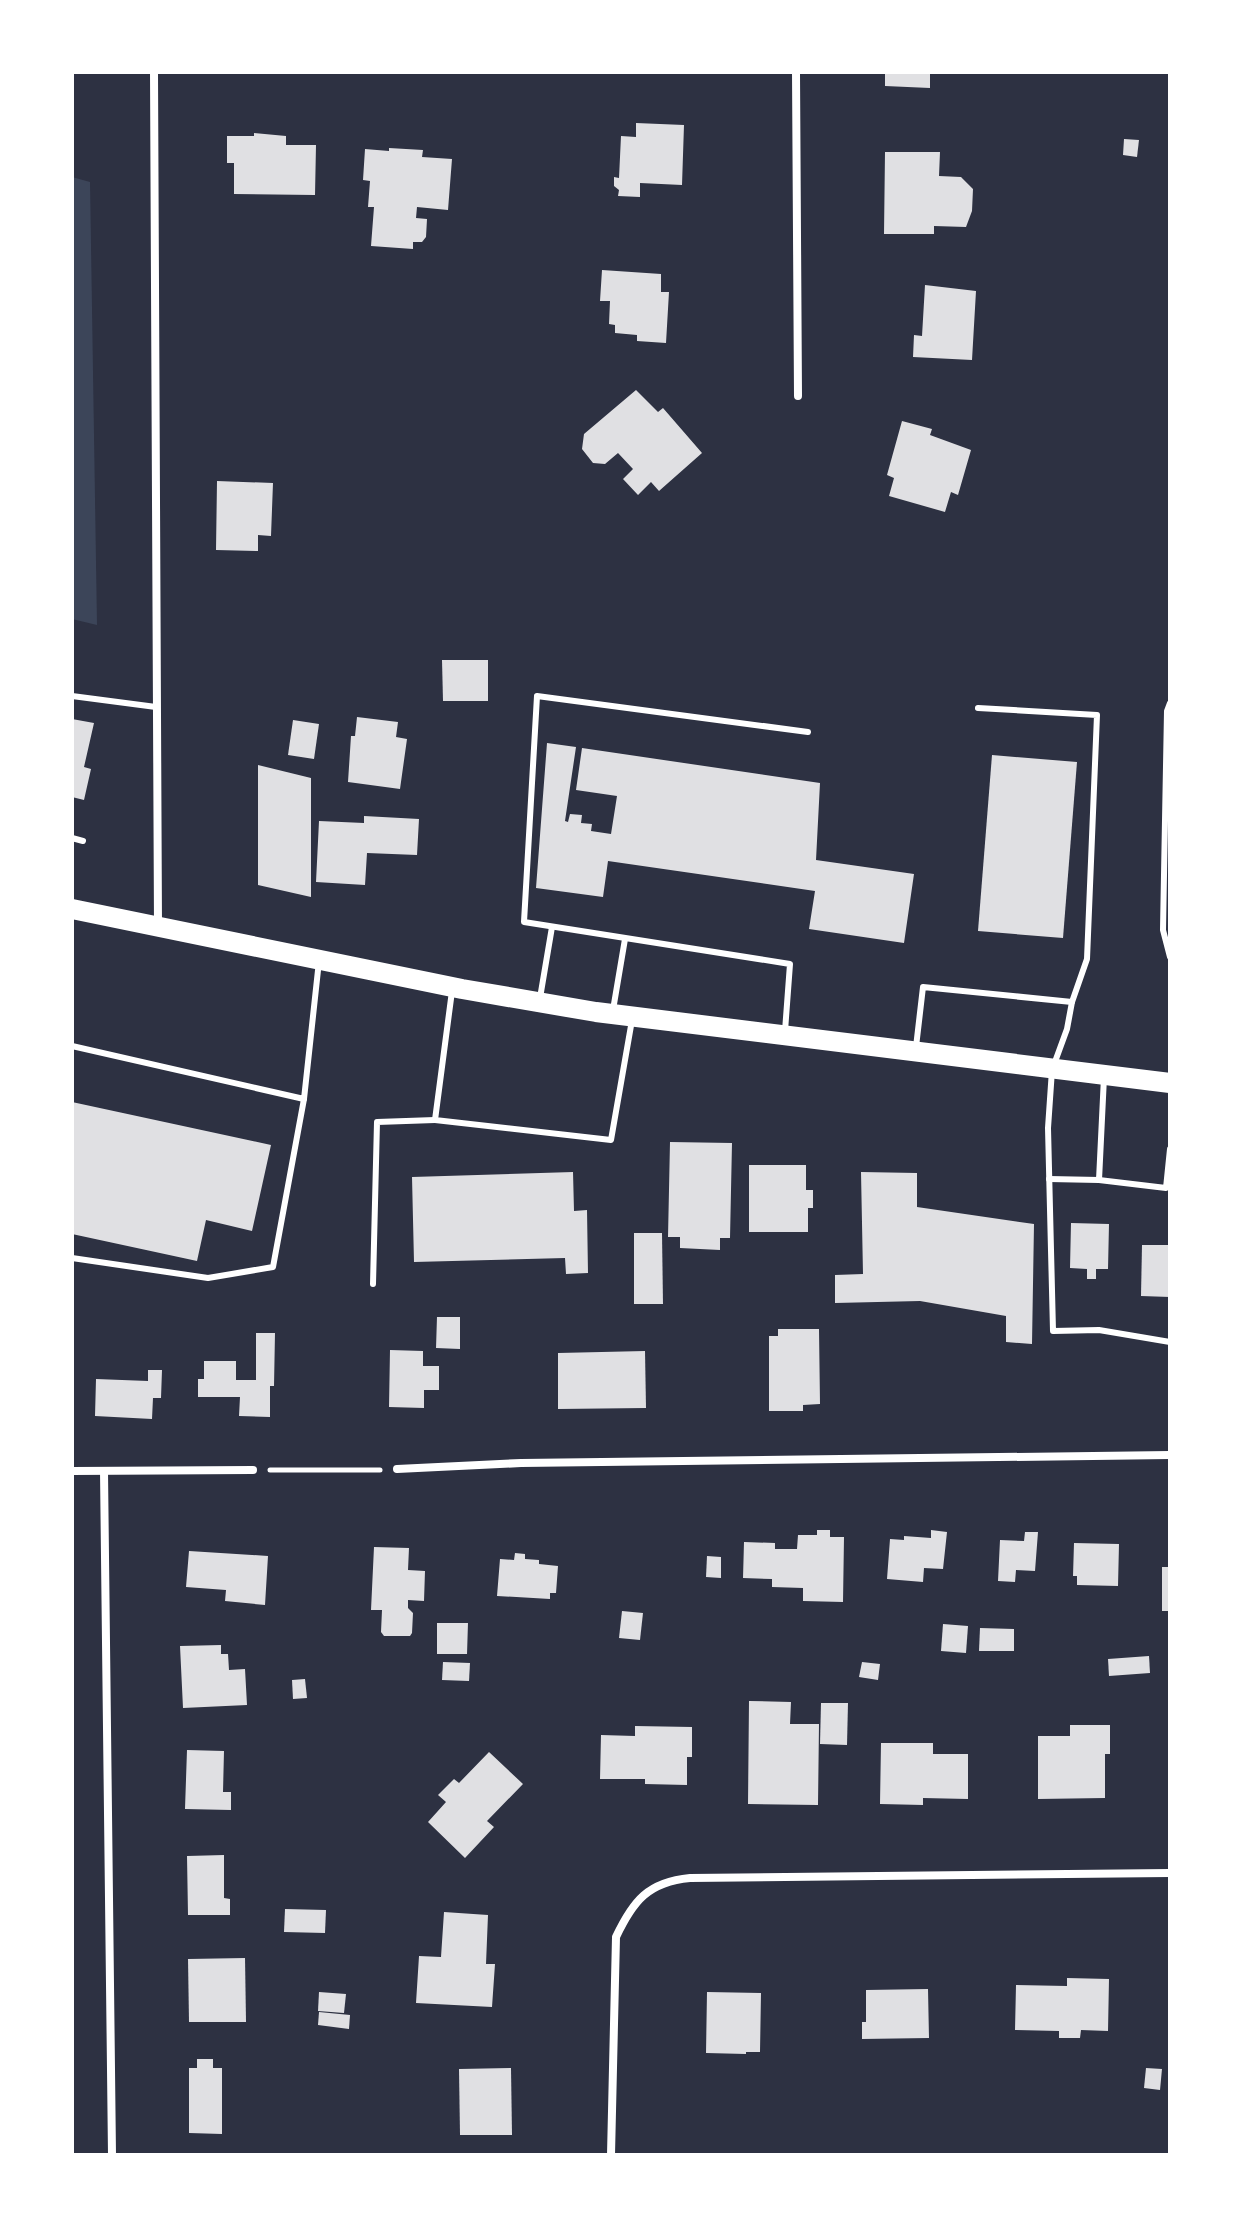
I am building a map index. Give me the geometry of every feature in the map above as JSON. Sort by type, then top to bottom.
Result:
[{"type":"main road","points":[[72,909],[539,1002],[784,1036],[1170,1083]]},
{"type":"street","points":[[154,72],[158,927]]},
{"type":"street","points":[[796,72],[798,396]]},
{"type":"street","points":[[397,1469],[521,1463],[1170,1455]]},
{"type":"street","points":[[72,1471],[253,1470]]},
{"type":"street","points":[[104,1471],[112,2155]]},
{"type":"street","points":[[611,2155],[616,1937],[629,1909],[655,1885],[690,1878],[1170,1873]]},
{"type":"lane","points":[[72,696],[156,707]]},
{"type":"lane","points":[[784,1036],[790,964],[524,922],[537,696],[808,732]]},
{"type":"lane","points":[[1170,703],[1167,711],[1163,930],[1170,957]]},
{"type":"lane","points":[[978,708],[1097,715],[1087,959],[1052,1070],[1048,1128],[1053,1331],[1099,1330],[1170,1342]]},
{"type":"lane","points":[[72,838],[83,841]]},
{"type":"lane","points":[[539,1002],[552,927]]},
{"type":"lane","points":[[373,1284],[377,1122],[435,1120],[611,1140],[623,1015],[625,939]]},
{"type":"lane","points":[[72,1258],[208,1278],[273,1267],[304,1099],[319,960]]},
{"type":"lane","points":[[435,1120],[452,987]]},
{"type":"lane","points":[[915,1052],[923,987],[1072,1002]]},
{"type":"lane","points":[[72,1046],[304,1099]]},
{"type":"lane","points":[[1099,1180],[1104,1075]]},
{"type":"lane","points":[[1049,1179],[1099,1180],[1168,1188],[1170,1149]]},
{"type":"path","points":[[253,1470],[397,1469]]},
{"type":"shaded area","points":[[72,177],[90,182],[97,625],[72,619]]},
{"type":"building","points":[[885,72],[930,72],[930,88],[885,86]]},
{"type":"building","points":[[636,123],[684,125],[682,185],[640,183],[640,197],[618,196],[614,177],[619,178],[621,136],[636,137]]},
{"type":"building","points":[[254,133],[286,136],[286,145],[316,145],[315,195],[234,194],[234,163],[227,163],[227,136],[254,136]]},
{"type":"building","points":[[1124,139],[1139,140],[1137,157],[1123,155]]},
{"type":"building","points":[[389,148],[423,150],[422,157],[452,159],[448,210],[417,207],[416,218],[427,219],[426,237],[422,242],[413,242],[413,249],[371,246],[374,207],[368,207],[370,181],[363,180],[365,149],[389,151]]},
{"type":"building","points":[[885,152],[940,152],[939,176],[961,177],[973,189],[972,211],[966,227],[934,226],[934,234],[884,234]]},
{"type":"building","points":[[602,270],[661,274],[661,292],[669,292],[666,343],[637,341],[637,335],[615,333],[615,325],[609,324],[610,301],[600,301]]},
{"type":"building","points":[[925,285],[976,291],[972,360],[913,357],[914,335],[922,336]]},
{"type":"building","points":[[636,390],[658,412],[663,408],[702,453],[659,491],[651,482],[638,495],[623,479],[633,469],[618,453],[605,464],[593,463],[582,449],[584,434]]},
{"type":"building","points":[[902,421],[932,429],[930,435],[971,450],[958,495],[951,492],[945,512],[889,496],[894,478],[887,475]]},
{"type":"building","points":[[217,481],[273,483],[271,536],[258,535],[258,551],[216,550]]},
{"type":"building","points":[[442,660],[488,660],[488,701],[443,701]]},
{"type":"building","points":[[357,717],[398,722],[396,737],[407,739],[400,789],[348,782],[351,736],[355,736]]},
{"type":"building","points":[[72,719],[94,723],[84,767],[91,769],[84,800],[72,797]]},
{"type":"building","points":[[293,720],[319,724],[314,759],[288,755]]},
{"type":"building","points":[[547,743],[576,747],[565,821],[568,822],[570,814],[582,815],[581,823],[592,824],[591,831],[611,834],[617,796],[576,790],[582,748],[820,783],[816,860],[914,874],[904,943],[809,929],[815,891],[608,861],[603,897],[536,888]]},
{"type":"building","points":[[992,755],[1077,762],[1063,938],[978,931]]},
{"type":"building","points":[[258,765],[311,778],[311,897],[258,885]]},
{"type":"building","points":[[364,816],[419,819],[417,855],[367,853],[365,885],[316,882],[319,821],[364,823]]},
{"type":"building","points":[[72,1102],[271,1145],[252,1231],[206,1220],[197,1261],[72,1234]]},
{"type":"building","points":[[670,1142],[732,1143],[730,1238],[720,1238],[720,1250],[680,1248],[680,1237],[668,1237]]},
{"type":"building","points":[[749,1165],[806,1165],[806,1190],[813,1190],[813,1208],[808,1208],[808,1232],[749,1232]]},
{"type":"building","points":[[573,1172],[574,1211],[587,1210],[588,1273],[566,1274],[565,1258],[414,1262],[412,1177]]},
{"type":"building","points":[[861,1172],[917,1173],[917,1207],[1034,1224],[1032,1344],[1006,1342],[1006,1316],[920,1301],[835,1303],[835,1275],[863,1274]]},
{"type":"building","points":[[1071,1223],[1109,1224],[1108,1269],[1096,1269],[1096,1279],[1087,1279],[1087,1269],[1070,1268]]},
{"type":"building","points":[[634,1233],[662,1233],[663,1304],[634,1304]]},
{"type":"building","points":[[1142,1245],[1170,1245],[1170,1297],[1141,1296]]},
{"type":"building","points":[[437,1317],[460,1317],[460,1349],[436,1348]]},
{"type":"building","points":[[778,1329],[819,1329],[820,1404],[803,1405],[803,1411],[769,1411],[769,1336],[778,1336]]},
{"type":"building","points":[[256,1333],[275,1333],[270,1417],[239,1416],[240,1397],[198,1397],[198,1379],[204,1379],[204,1361],[236,1361],[236,1380],[256,1380]]},
{"type":"building","points":[[390,1350],[423,1351],[423,1366],[439,1366],[439,1390],[424,1390],[424,1408],[389,1407]]},
{"type":"building","points":[[645,1351],[646,1408],[558,1409],[558,1353]]},
{"type":"building","points":[[148,1370],[162,1370],[161,1398],[153,1398],[152,1419],[95,1416],[96,1379],[148,1381]]},
{"type":"building","points":[[817,1530],[830,1530],[830,1537],[844,1537],[843,1602],[803,1601],[803,1588],[772,1587],[772,1579],[743,1578],[744,1542],[775,1543],[775,1549],[797,1549],[798,1535],[817,1535]]},
{"type":"building","points":[[931,1530],[947,1532],[943,1569],[924,1568],[923,1582],[887,1579],[890,1539],[904,1540],[904,1536],[931,1538]]},
{"type":"building","points":[[1025,1532],[1038,1532],[1035,1571],[1016,1570],[1015,1582],[998,1581],[1000,1540],[1024,1541]]},
{"type":"building","points":[[1074,1543],[1119,1544],[1118,1586],[1077,1585],[1077,1576],[1073,1576]]},
{"type":"building","points":[[374,1547],[409,1548],[408,1570],[425,1571],[424,1601],[408,1600],[408,1608],[413,1613],[410,1636],[384,1636],[381,1632],[382,1610],[371,1610]]},
{"type":"building","points":[[189,1551],[268,1556],[265,1605],[225,1601],[226,1590],[186,1587]]},
{"type":"building","points":[[515,1553],[525,1554],[525,1559],[539,1560],[539,1564],[558,1566],[556,1593],[550,1593],[550,1599],[497,1596],[500,1559],[514,1560]]},
{"type":"building","points":[[707,1556],[721,1557],[721,1578],[706,1577]]},
{"type":"building","points":[[1162,1567],[1170,1567],[1170,1611],[1162,1611]]},
{"type":"building","points":[[622,1611],[643,1613],[640,1640],[619,1638]]},
{"type":"building","points":[[437,1623],[468,1623],[467,1654],[437,1654]]},
{"type":"building","points":[[943,1624],[968,1626],[966,1653],[941,1651]]},
{"type":"building","points":[[980,1628],[1014,1629],[1014,1651],[979,1651]]},
{"type":"building","points":[[221,1645],[221,1654],[228,1654],[229,1670],[245,1669],[247,1705],[183,1708],[180,1646]]},
{"type":"building","points":[[1149,1656],[1150,1673],[1109,1676],[1108,1659]]},
{"type":"building","points":[[443,1662],[470,1663],[469,1681],[442,1680]]},
{"type":"building","points":[[862,1662],[880,1664],[878,1680],[859,1677]]},
{"type":"building","points":[[305,1679],[307,1698],[293,1699],[292,1680]]},
{"type":"building","points":[[749,1701],[791,1702],[790,1724],[819,1724],[818,1805],[748,1804]]},
{"type":"building","points":[[821,1703],[848,1703],[847,1745],[820,1744]]},
{"type":"building","points":[[1070,1725],[1110,1725],[1110,1754],[1105,1754],[1105,1798],[1038,1799],[1038,1736],[1070,1736]]},
{"type":"building","points":[[635,1726],[692,1727],[692,1757],[687,1757],[687,1785],[645,1784],[645,1779],[600,1779],[601,1735],[635,1736]]},
{"type":"building","points":[[881,1743],[933,1743],[933,1754],[968,1754],[968,1799],[923,1798],[923,1805],[880,1804]]},
{"type":"building","points":[[187,1750],[224,1751],[223,1792],[231,1792],[231,1810],[185,1809]]},
{"type":"building","points":[[489,1752],[523,1784],[487,1821],[494,1827],[465,1858],[428,1822],[446,1802],[438,1795],[454,1779],[459,1783]]},
{"type":"building","points":[[224,1855],[224,1898],[230,1899],[230,1915],[188,1915],[187,1856]]},
{"type":"building","points":[[285,1909],[326,1910],[325,1933],[284,1932]]},
{"type":"building","points":[[444,1912],[488,1915],[486,1964],[495,1964],[492,2007],[416,2003],[419,1956],[441,1957]]},
{"type":"building","points":[[245,1958],[246,2022],[189,2022],[188,1959]]},
{"type":"building","points":[[1067,1978],[1109,1979],[1108,2031],[1081,2030],[1080,2038],[1059,2038],[1059,2031],[1015,2030],[1016,1985],[1067,1986]]},
{"type":"building","points":[[928,1989],[929,2038],[862,2039],[862,2022],[866,2022],[866,1990]]},
{"type":"building","points":[[319,1992],[346,1994],[344,2013],[318,2011]]},
{"type":"building","points":[[707,1992],[761,1993],[760,2052],[706,2053]]},
{"type":"building","points":[[319,2012],[350,2015],[349,2029],[318,2025]]},
{"type":"building","points":[[197,2059],[213,2059],[213,2068],[222,2068],[222,2134],[189,2133],[189,2068],[197,2068]]},
{"type":"building","points":[[511,2068],[512,2135],[460,2135],[459,2069]]},
{"type":"building","points":[[1146,2068],[1162,2069],[1160,2090],[1144,2088]]}]
